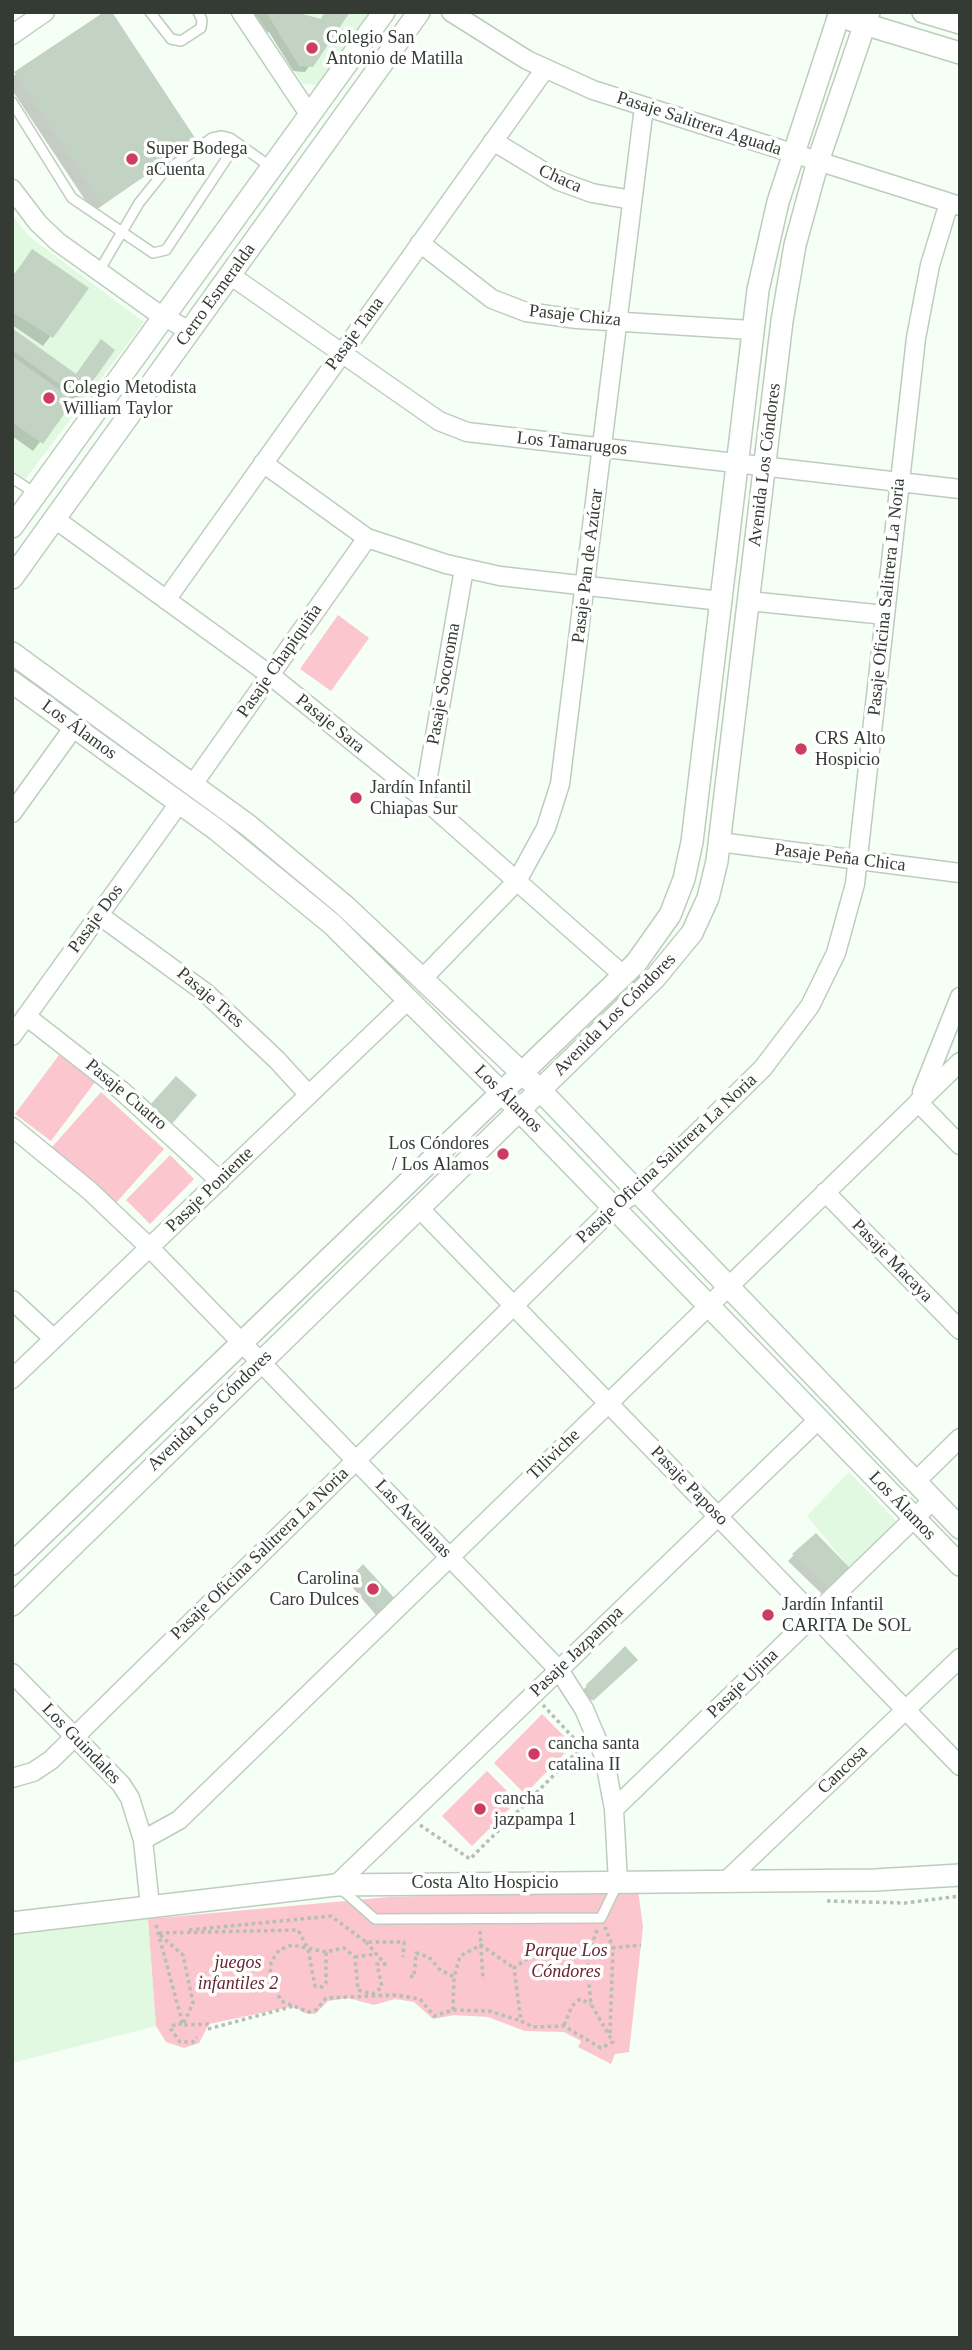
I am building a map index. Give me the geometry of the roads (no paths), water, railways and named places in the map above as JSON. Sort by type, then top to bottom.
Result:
[{"type":"street","points":[[12,35],[45,12]]},
{"type":"street","points":[[241,12],[309,114]]},
{"type":"street","name":"Cerro Esmeralda","points":[[14,525],[384,12]]},
{"type":"street","name":"Cerro Esmeralda","points":[[15,570],[40,541],[419,12]]},
{"type":"street","name":"Pasaje Salitrera Aguada","points":[[451,12],[545,69],[643,107],[954,205]]},
{"type":"street","points":[[923,12],[960,23]]},
{"type":"street","points":[[835,14],[866,18],[960,53]]},
{"type":"street","name":"Avenida Los Cóndores","points":[[12,1564],[623,975],[660,932],[678,897],[687,870],[721,601],[751,330],[766,250],[835,14]]},
{"type":"street","name":"Avenida Los Cóndores","points":[[12,1605],[681,949],[708,898],[719,842],[788,283],[818,161],[866,18]]},
{"type":"street","name":"Pasaje Tana","points":[[166,600],[545,69]]},
{"type":"street","name":"Pasaje Pan de Azúcar","points":[[423,978],[517,881],[546,828],[560,784],[643,107]]},
{"type":"street","name":"Chaca","points":[[494,142],[559,181],[592,193],[632,200]]},
{"type":"street","points":[[12,189],[46,232],[189,331]]},
{"type":"street","name":"Pasaje Oficina Salitrera La Noria","points":[[12,1778],[43,1767],[75,1737],[613,1208],[637,1192],[762,1068],[793,1032],[825,979],[850,906],[858,860],[917,328],[930,265],[954,205]]},
{"type":"street","points":[[230,275],[226,255],[231,224]]},
{"type":"street","name":"Pasaje Chiza","points":[[421,243],[492,299],[510,307],[544,315],[751,330]]},
{"type":"street","name":"Los Tamarugos","points":[[230,275],[452,427],[475,433],[960,489]]},
{"type":"street","points":[[263,463],[368,538],[464,569],[721,601]]},
{"type":"street","name":"Pasaje Sara","points":[[55,519],[270,675],[424,799],[623,975]]},
{"type":"street","points":[[14,525],[40,541]]},
{"type":"street","name":"Pasaje Chapiquiña","points":[[193,784],[368,538]]},
{"type":"street","name":"Pasaje Socoroma","points":[[424,799],[464,569]]},
{"type":"street","points":[[748,601],[885,615]]},
{"type":"street","name":"Los Álamos","points":[[12,653],[193,784],[304,871],[423,978],[540,1090],[960,1528]]},
{"type":"street","name":"Los Álamos","points":[[12,682],[180,803],[291,888],[519,1110],[960,1566]]},
{"type":"street","points":[[12,813],[74,727]]},
{"type":"street","name":"Pasaje Dos","points":[[12,1036],[180,803]]},
{"type":"street","name":"Pasaje Peña Chica","points":[[719,842],[960,873]]},
{"type":"street","name":"Pasaje Tres","points":[[99,915],[206,993],[277,1060],[309,1095]]},
{"type":"street","points":[[960,997],[918,1102],[960,1145]]},
{"type":"street","name":"Pasaje Poniente","points":[[12,1380],[408,1000]]},
{"type":"street","name":"Pasaje Cuatro","points":[[26,1016],[122,1091],[220,1181]]},
{"type":"street","name":"Tiliviche","points":[[144,1840],[179,1820],[960,1062]]},
{"type":"street","name":"Las Avellanas","points":[[12,1127],[90,1191],[150,1248],[559,1670],[595,1731],[607,1769],[614,1809],[618,1882]]},
{"type":"street","name":"Pasaje Macaya","points":[[825,1192],[960,1330]]},
{"type":"street","name":"Pasaje Paposo","points":[[418,1207],[960,1766]]},
{"type":"street","points":[[12,1300],[54,1339]]},
{"type":"street","name":"Pasaje Jazpampa","points":[[336,1885],[818,1420]]},
{"type":"street","points":[[915,1482],[960,1438]]},
{"type":"street","name":"Pasaje Ujina","points":[[614,1809],[933,1500]]},
{"type":"street","name":"Cancosa","points":[[726,1881],[960,1658]]},
{"type":"street","name":"Los Guindales","points":[[12,1672],[121,1784],[136,1813],[144,1840],[150,1906]]},
{"type":"street","name":"Costa Alto Hospicio","points":[[12,1923],[336,1885],[875,1880],[960,1875]]},
{"type":"lane","points":[[150,12],[171,39],[181,41],[201,28],[202,20],[198,12]]},
{"type":"lane","points":[[12,102],[69,195],[153,253],[166,250],[237,143]]},
{"type":"lane","points":[[99,271],[139,203],[163,173],[217,136],[226,136],[271,167]]},
{"type":"lane","points":[[12,478],[36,494]]},
{"type":"lane","points":[[336,1885],[375,1919],[601,1918],[618,1882]]},
{"type":"place","name":"Colegio San Antonio de Matilla","points":[[312,48]]},
{"type":"place","name":"Super Bodega aCuenta","points":[[132,159]]},
{"type":"place","name":"Colegio Metodista William Taylor","points":[[49,398]]},
{"type":"place","name":"CRS Alto Hospicio","points":[[801,749]]},
{"type":"place","name":"Jardín Infantil Chiapas Sur","points":[[356,798]]},
{"type":"place","name":"Los Cóndores / Los Alamos","points":[[503,1154]]},
{"type":"place","name":"Carolina Caro Dulces","points":[[373,1589]]},
{"type":"place","name":"Jardín Infantil CARITA De SOL","points":[[768,1615]]},
{"type":"place","name":"cancha santa catalina II","points":[[534,1754]]},
{"type":"place","name":"cancha jazpampa 1","points":[[480,1809]]},
{"type":"park label","name":"Parque Los Cóndores","points":[[566,1961]]},
{"type":"park label","name":"juegos infantiles 2","points":[[238,1973]]}]
